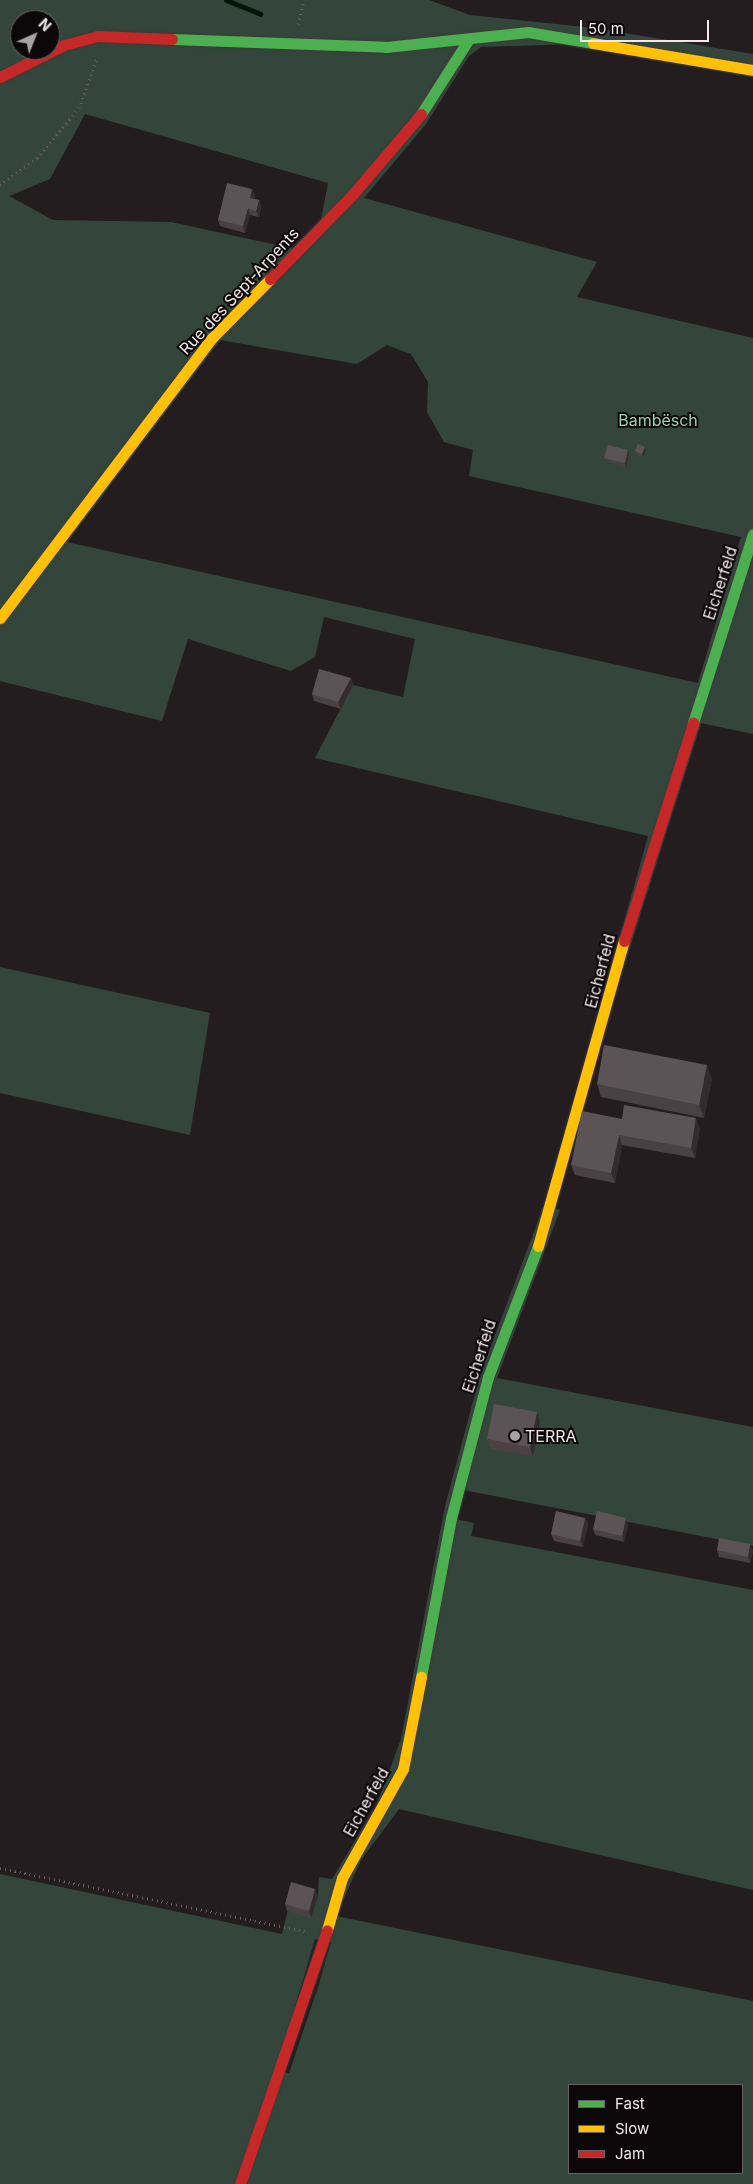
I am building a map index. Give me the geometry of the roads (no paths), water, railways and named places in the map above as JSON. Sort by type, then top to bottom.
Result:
[{"type":"street","points":[[0,77],[64,45],[97,36],[302,46],[386,47],[468,39],[488,33],[572,36],[753,70]]},
{"type":"street","name":"Rue des Sept-Arpents","points":[[0,618],[212,338],[353,194],[418,119],[468,39]]},
{"type":"street","name":"Eicherfeld","points":[[240,2184],[312,1984],[323,1935],[342,1878],[403,1769],[451,1518],[488,1377],[552,1208],[617,964],[753,534]]},
{"type":"waterway","points":[[226,0],[260,14]]},
{"type":"place","name":"TERRA","points":[[515,1436]]},
{"type":"park label","name":"Bambësch","points":[[658,420]]}]
